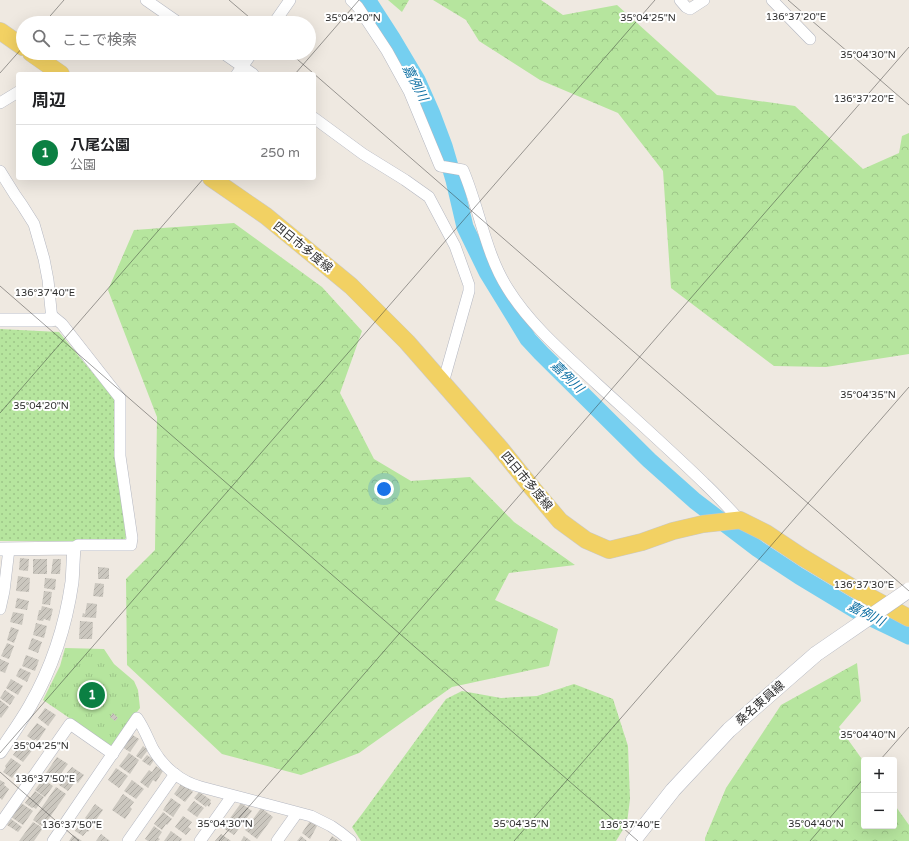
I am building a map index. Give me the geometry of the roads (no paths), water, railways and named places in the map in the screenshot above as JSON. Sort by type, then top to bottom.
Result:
[{"type":"main road","points":[[0,31],[16,42]]},
{"type":"main road","points":[[39,60],[54,72]]},
{"type":"main road","name":"四日市多度線","points":[[214,180],[266,216],[351,286],[407,342],[560,521],[586,540],[609,550],[703,524],[740,520]]},
{"type":"main road","points":[[740,520],[766,533],[853,588],[909,618]]},
{"type":"main road","name":"桑名東員線","points":[[633,841],[673,790],[729,730],[816,654],[909,590]]},
{"type":"street","points":[[146,0],[169,16]]},
{"type":"street","points":[[279,16],[290,0]]},
{"type":"street","points":[[351,0],[358,7],[387,51],[409,91],[440,166],[464,170],[490,252],[507,288],[525,314],[562,351],[705,484],[740,520]]},
{"type":"street","points":[[680,0],[690,9],[704,0]]},
{"type":"street","points":[[772,0],[810,39]]},
{"type":"street","points":[[230,60],[240,70],[247,60]]},
{"type":"street","points":[[0,103],[16,93]]},
{"type":"street","points":[[316,119],[363,154],[384,166],[429,197],[455,246],[470,285],[443,383]]},
{"type":"street","points":[[0,170],[34,224],[44,259],[48,280],[51,318]]},
{"type":"street","points":[[0,320],[51,318],[62,324],[120,398],[120,456],[132,538],[131,545],[5,549],[4,591],[0,609]]},
{"type":"street","points":[[0,752],[31,705],[51,662],[65,620],[72,581],[74,548]]},
{"type":"street","points":[[53,841],[137,718],[162,762],[175,774],[187,782],[194,786],[311,816],[342,832],[351,841]]},
{"type":"street","points":[[0,824],[70,724],[113,754]]},
{"type":"street","points":[[128,841],[175,774]]},
{"type":"street","points":[[200,841],[232,796]]},
{"type":"street","points":[[277,841],[297,813]]},
{"type":"waterway","name":"嘉例川","points":[[366,0],[392,38],[417,80],[444,146],[465,227],[487,272],[528,339],[649,460],[695,501],[758,549],[799,576],[857,611],[909,636]]},
{"type":"place","name":"八尾公園","points":[[92,695]]}]
